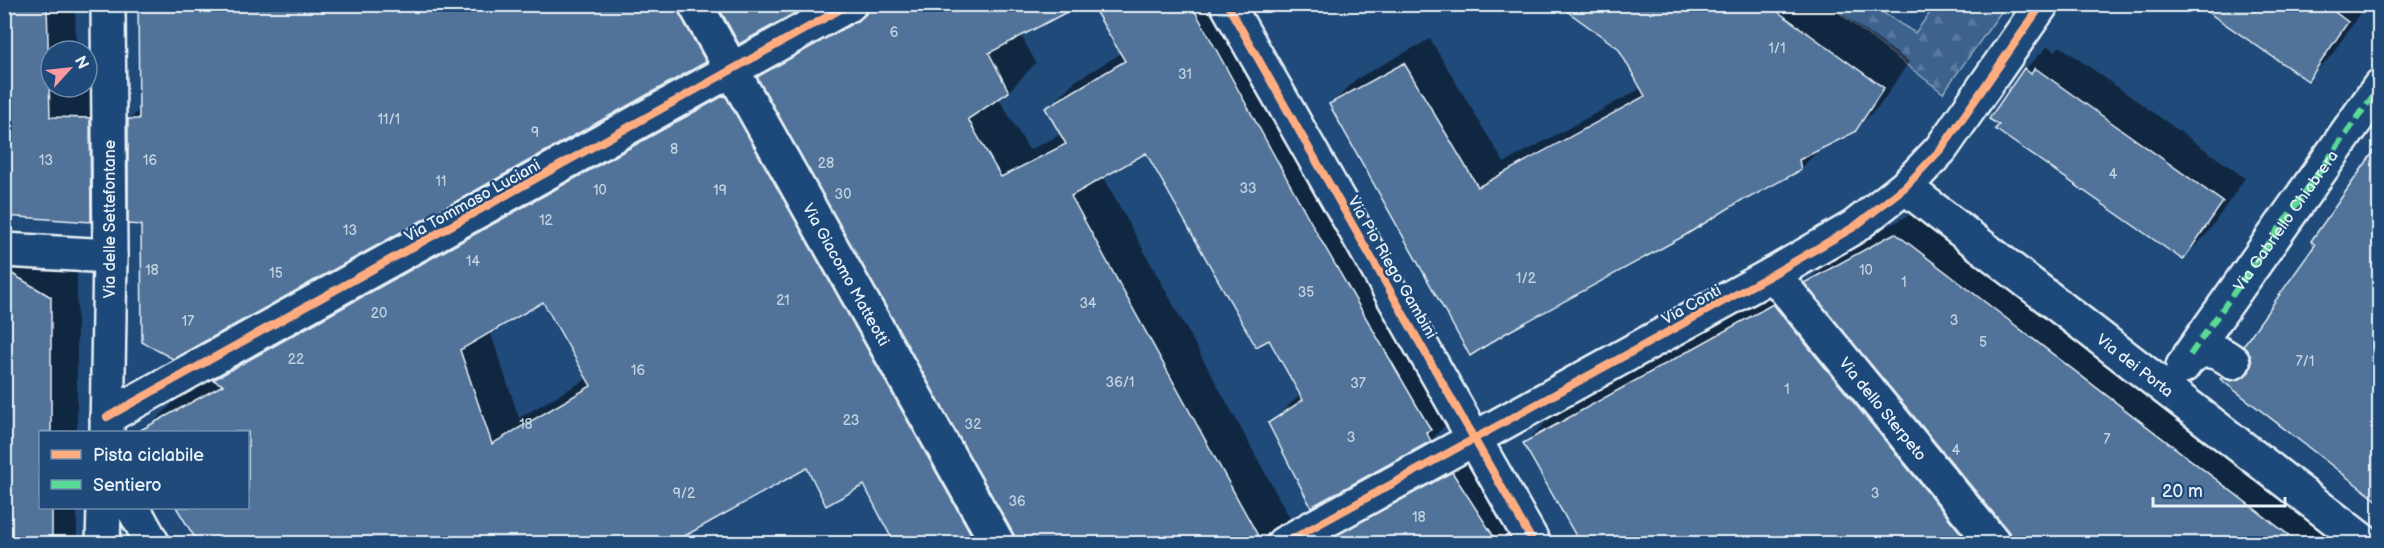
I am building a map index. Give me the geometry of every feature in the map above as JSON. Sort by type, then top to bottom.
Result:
[{"type":"street","name":"Via delle Settefontane","points":[[107,425],[110,256],[108,4]]},
{"type":"street","name":"Via Giacomo Matteotti","points":[[696,4],[998,543]]},
{"type":"street","name":"Via Tommaso Luciani","points":[[107,425],[850,4]]},
{"type":"street","name":"Via Pio Riego Gambini","points":[[1227,4],[1534,543]]},
{"type":"street","name":"Via Conti","points":[[1283,543],[1773,274],[1854,227],[1905,187],[1941,149],[2042,4]]},
{"type":"street","name":"Via Gabriello Chiabrera","points":[[2165,388],[2379,86]]},
{"type":"street","name":"Via dei Porta","points":[[1905,187],[2367,543]]},
{"type":"street","points":[[4,250],[110,256]]},
{"type":"street","name":"Via dello Sterpeto","points":[[1773,274],[1994,543]]},
{"type":"street","points":[[2190,355],[2201,351],[2214,352],[2224,355],[2233,362]]},
{"type":"street","points":[[103,543],[104,509]]},
{"type":"street","points":[[134,509],[153,543]]},
{"type":"green space","points":[[1829,5],[1871,5],[1915,33],[1936,5],[2006,5],[1943,93]]},
{"type":"building","points":[[4,4],[47,4],[48,39],[39,39],[39,99],[50,99],[50,117],[90,118],[91,222],[4,216]]},
{"type":"building","points":[[138,4],[676,4],[706,62],[173,359],[142,342],[141,225],[128,224],[128,119],[139,119]]},
{"type":"building","points":[[717,4],[811,4],[739,44]]},
{"type":"building","points":[[869,4],[1082,4],[989,53],[1009,92],[968,119],[1001,177],[1066,144],[1045,108],[1125,61],[1091,4],[1191,4],[1318,235],[1431,430],[1426,432],[1431,441],[1311,507],[1268,423],[1303,400],[1269,340],[1256,347],[1146,153],[1071,196],[1262,543],[1017,543],[757,77],[859,20],[866,14]]},
{"type":"building","points":[[1557,4],[1767,4],[1884,88],[1855,132],[1799,160],[1801,170],[1745,198],[1684,236],[1506,333],[1470,356],[1329,104],[1404,63],[1478,187],[1645,96],[1618,48]]},
{"type":"building","points":[[2196,4],[2324,4],[2348,22],[2308,81]]},
{"type":"building","points":[[2024,68],[2031,74],[2035,68],[2223,202],[2183,260],[1995,129],[1999,125],[1989,119]]},
{"type":"building","points":[[725,95],[976,543],[894,543],[864,485],[826,506],[807,468],[672,543],[198,543],[177,509],[249,509],[249,431],[139,431],[223,385],[213,380]],"holes":[[[543,302],[591,386],[492,444],[460,350]]]},
{"type":"building","points":[[2379,144],[2379,502],[2220,379],[2222,377],[2231,381],[2240,379],[2249,372],[2252,363],[2250,355],[2243,346],[2315,245],[2311,241]]},
{"type":"building","points":[[1895,233],[2299,543],[2012,543],[2009,532],[1804,283]]},
{"type":"building","points":[[4,269],[51,297],[51,431],[39,431],[39,509],[52,509],[52,543],[4,543]]},
{"type":"building","points":[[1773,304],[1969,543],[1580,543],[1523,443]]},
{"type":"building","points":[[1452,472],[1498,543],[1330,543],[1328,540]]},
{"type":"marked path","points":[[2190,355],[2380,86]]},
{"type":"cycle path","points":[[107,417],[850,4]]},
{"type":"cycle path","points":[[1227,4],[1534,544]]},
{"type":"cycle path","points":[[1283,544],[1854,227],[1905,187],[1941,149],[2042,4]]}]
